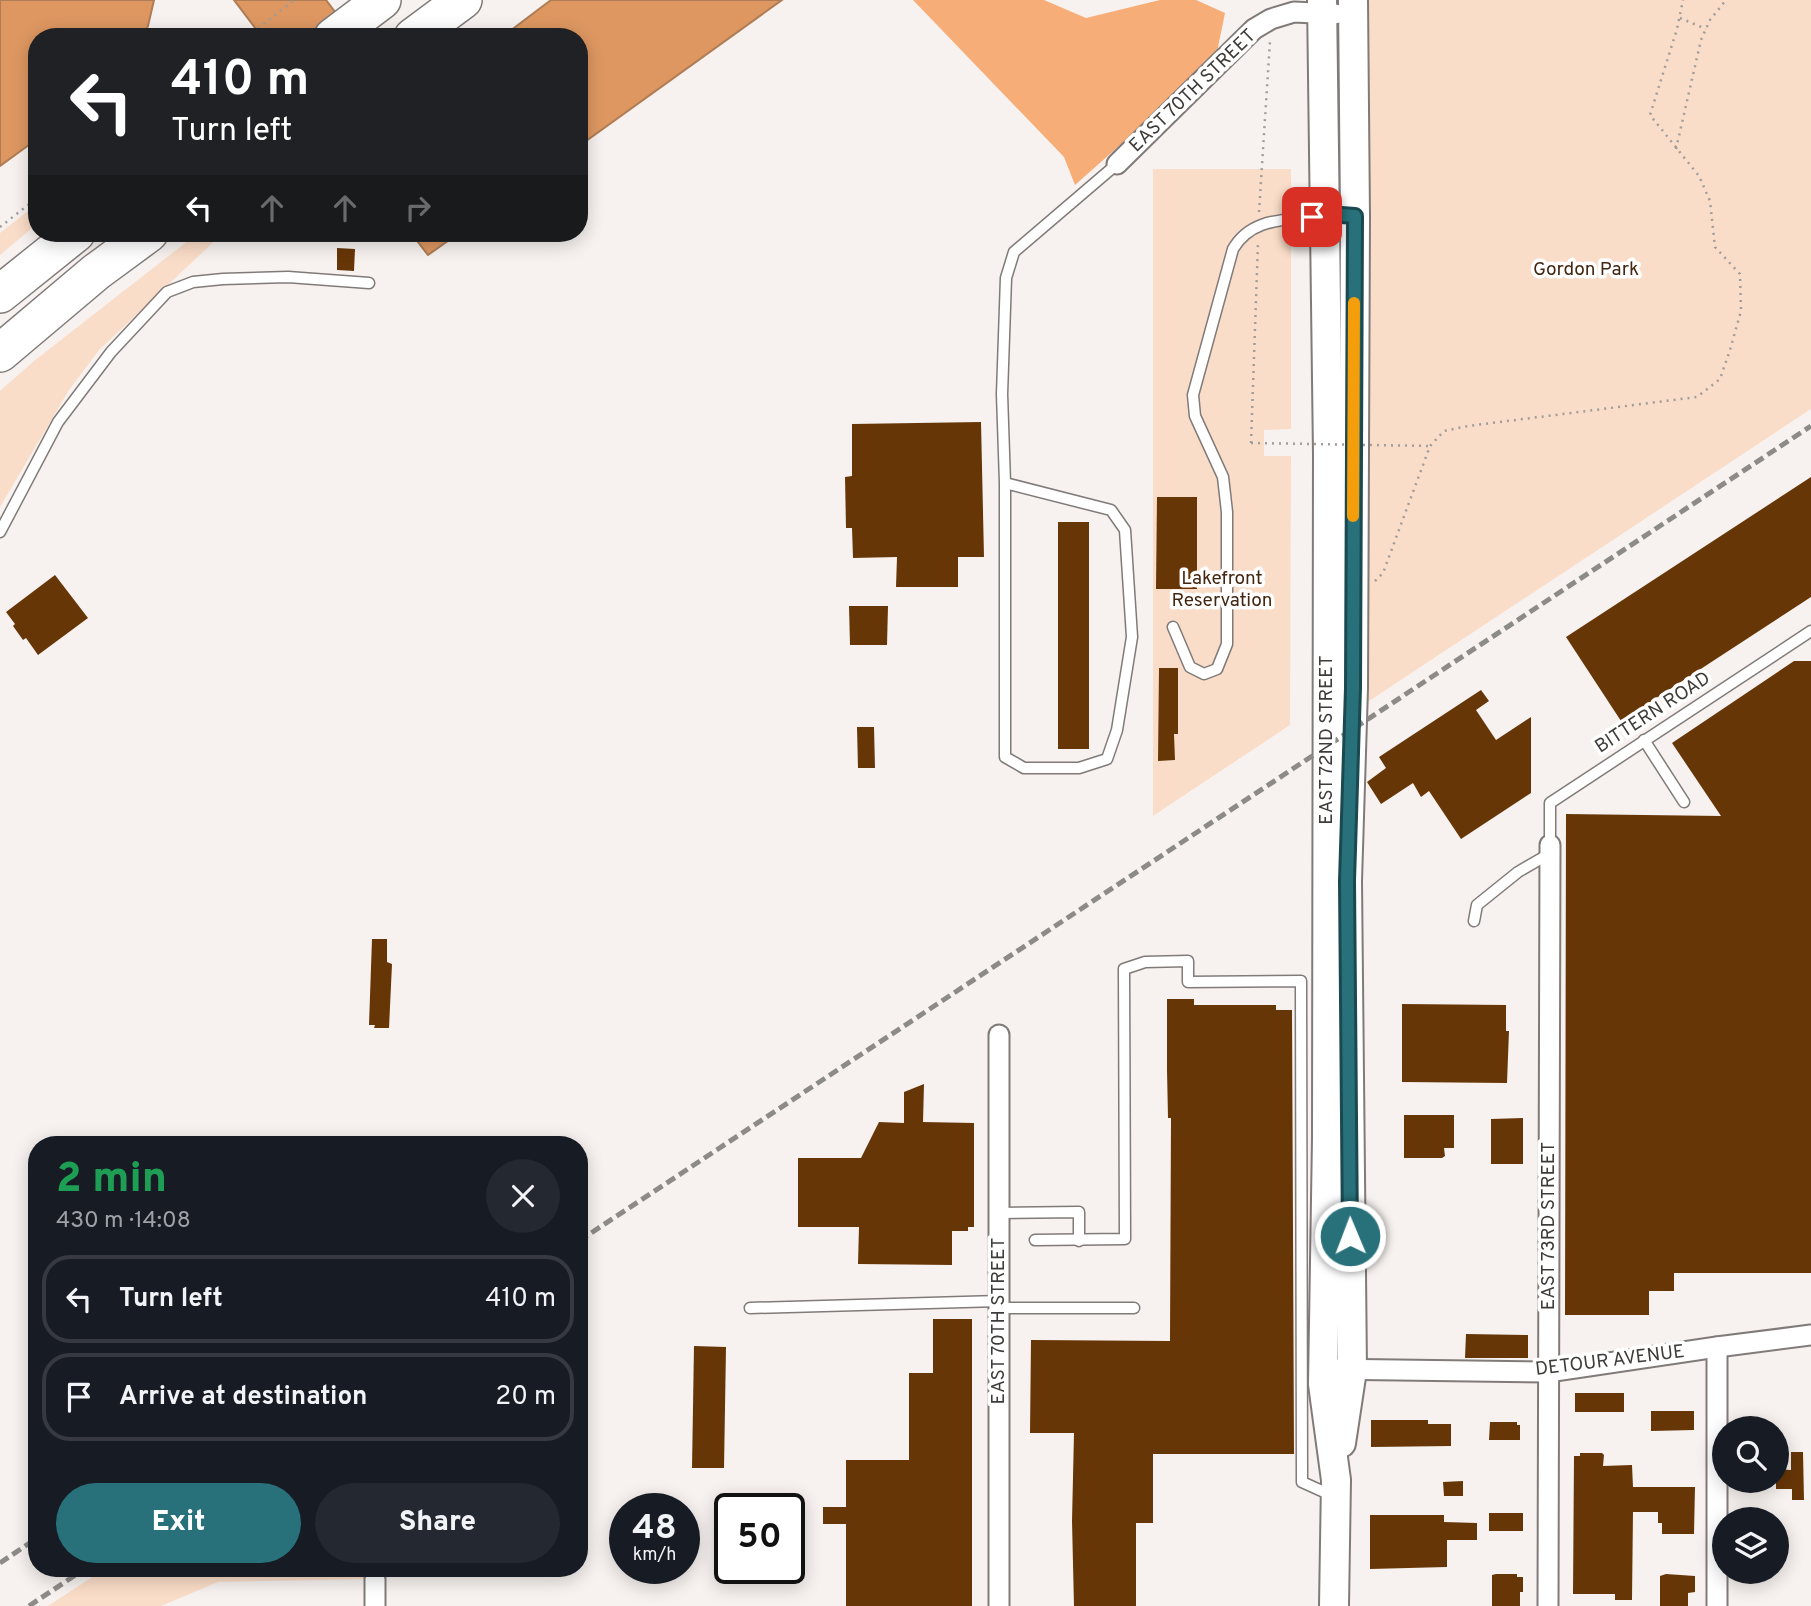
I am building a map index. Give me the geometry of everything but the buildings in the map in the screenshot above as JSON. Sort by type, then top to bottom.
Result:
[{"type":"highway","points":[[425,28],[463,0]]},
{"type":"highway","points":[[345,28],[380,2]]},
{"type":"highway","points":[[0,295],[65,242]]},
{"type":"highway","points":[[0,353],[96,272],[137,242]]},
{"type":"main road","name":"EAST 72ND STREET","points":[[1322,7],[1327,214],[1327,1138],[1324,1369],[1336,1489]]},
{"type":"main road","name":"EAST 72ND STREET","points":[[1334,1606],[1336,1489],[1352,1370],[1347,881],[1353,688],[1353,7]]},
{"type":"main road","points":[[1327,214],[1355,216]]},
{"type":"street","name":"EAST 70TH STREET","points":[[1117,164],[1254,29],[1271,19],[1294,12],[1322,7],[1353,7]]},
{"type":"street","name":"EAST 73RD STREET","points":[[1548,1606],[1550,850]]},
{"type":"street","name":"EAST 70TH STREET","points":[[999,1035],[999,1606]]},
{"type":"street","name":"DETOUR AVENUE","points":[[1324,1369],[1548,1372],[1717,1346],[1811,1335]]},
{"type":"street","points":[[1717,1346],[1717,1606]]},
{"type":"street","points":[[374,1579],[375,1606]]},
{"type":"lane","points":[[1005,483],[1111,510],[1125,530],[1132,637],[1117,730],[1107,759],[1079,768],[1024,768],[1005,757],[1005,483],[1002,394],[1005,290],[1014,253],[1117,164]]},
{"type":"lane","points":[[1172,627],[1190,667],[1204,674],[1217,669],[1227,644],[1227,512],[1223,477],[1195,416],[1193,395],[1233,249],[1240,236],[1258,225],[1327,214]]},
{"type":"lane","points":[[0,531],[58,422],[111,352],[167,292],[193,282],[223,279],[288,277],[369,283]]},
{"type":"lane","name":"BITTERN ROAD","points":[[1550,850],[1550,803],[1811,631]]},
{"type":"lane","points":[[1644,740],[1684,802]]},
{"type":"lane","points":[[1474,921],[1477,905],[1550,850]]},
{"type":"lane","points":[[1035,1240],[1125,1239],[1124,968],[1145,962],[1188,961],[1188,982],[1301,981],[1302,1482],[1336,1489]]},
{"type":"lane","points":[[999,1213],[1079,1212],[1079,1241]]},
{"type":"lane","points":[[750,1308],[999,1305],[1134,1308]]},
{"type":"path","points":[[258,28],[294,0]]},
{"type":"path","points":[[1375,581],[1383,573],[1430,446],[1444,431],[1697,397],[1720,379],[1741,311],[1740,274],[1715,247],[1710,201],[1699,176],[1650,115],[1683,0]]},
{"type":"path","points":[[1676,149],[1701,40],[1710,20],[1726,0]]},
{"type":"path","points":[[1680,18],[1706,29]]},
{"type":"path","points":[[0,227],[28,205]]},
{"type":"path","points":[[1251,443],[1430,446]]},
{"type":"green space","name":"Gordon Park","points":[[1359,0],[1811,0],[1811,409],[1360,707]]},
{"type":"green space","name":"Lakefront Reservation","points":[[1153,169],[1291,169],[1291,429],[1264,430],[1264,456],[1291,456],[1290,725],[1153,816]]},
{"type":"green space","points":[[28,211],[28,232],[0,255],[0,233]]},
{"type":"green space","points":[[186,242],[213,242],[99,350],[69,390],[0,507],[0,391],[34,361]]},
{"type":"green space","points":[[92,1577],[375,1579],[218,1582],[161,1606],[48,1606]]},
{"type":"shaded area","points":[[0,0],[154,0],[147,28],[28,28],[28,146],[0,166]]},
{"type":"shaded area","points":[[234,0],[326,0],[347,28],[255,28]]},
{"type":"shaded area","points":[[551,0],[782,0],[588,140],[588,28],[514,28]]},
{"type":"shaded area","points":[[913,0],[1044,0],[1086,18],[1160,0],[1196,0],[1225,13],[1217,52],[1164,106],[1075,185],[1064,157]]},
{"type":"shaded area","points":[[418,242],[446,242],[428,255]]},
{"type":"railway","points":[[588,1235],[1811,426]]},
{"type":"railway","points":[[0,1563],[28,1544]]},
{"type":"railway","points":[[29,1606],[72,1577]]},
{"type":"slow traffic","points":[[1353,516],[1354,303]]},
{"type":"route","points":[[1312,217],[1327,214],[1355,216],[1353,688],[1347,855],[1350,1236]]}]
